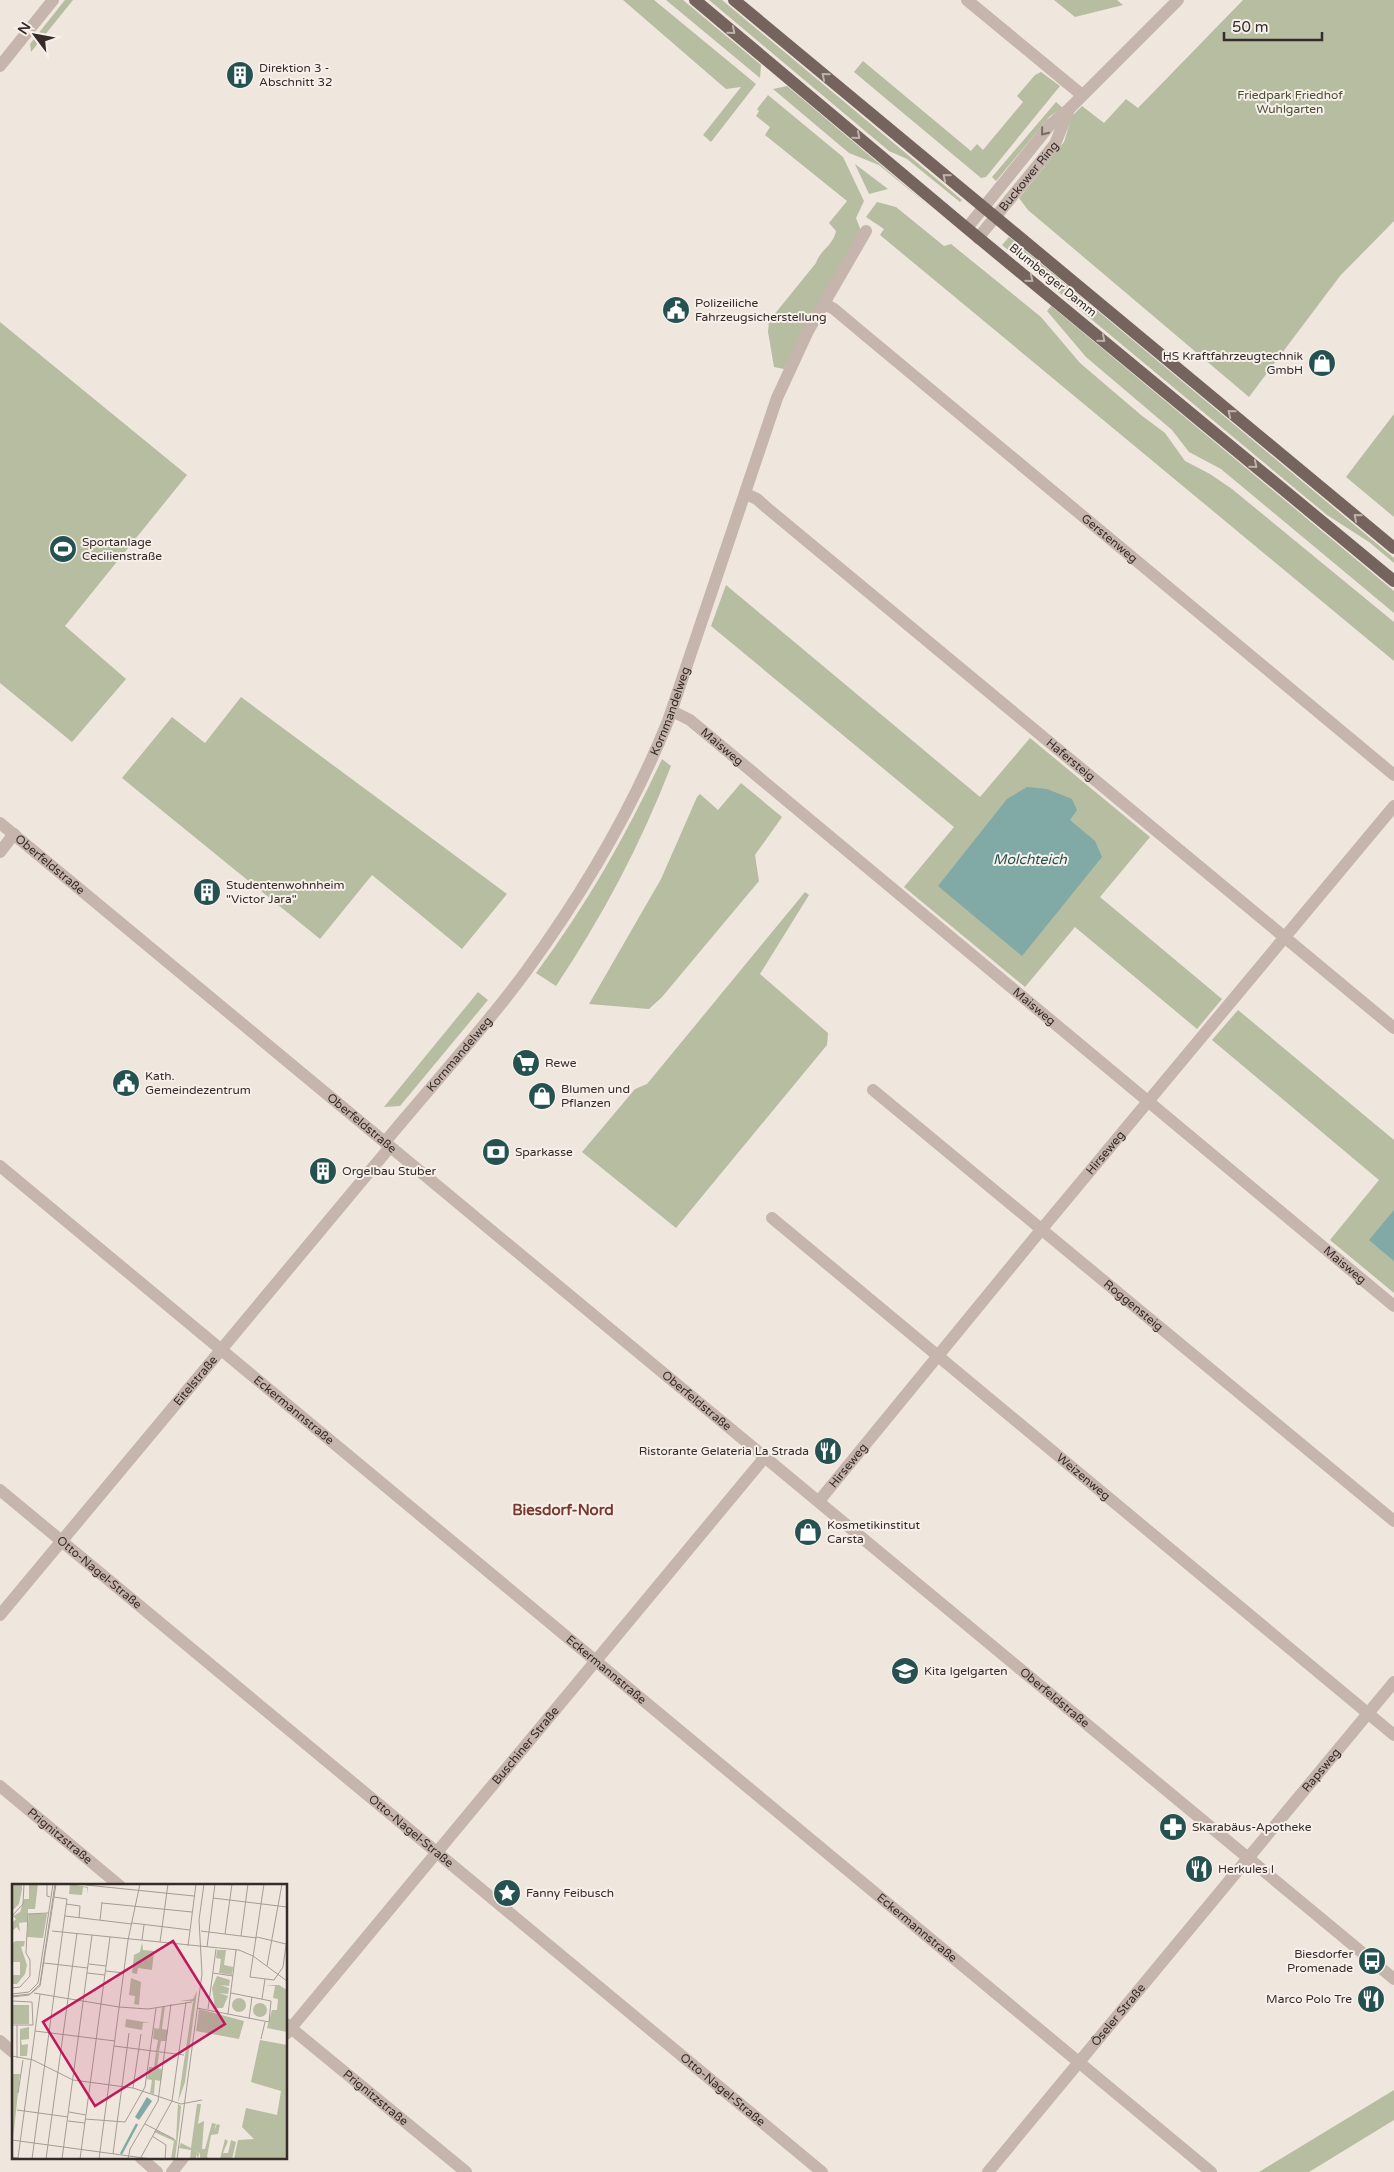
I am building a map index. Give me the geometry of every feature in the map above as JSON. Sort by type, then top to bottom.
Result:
[{"type":"main road","name":"Blumberger Damm","points":[[695,0],[978,238],[1394,581]]},
{"type":"main road","name":"Blumberger Damm","points":[[734,0],[1394,548]]},
{"type":"street","points":[[0,66],[53,0]]},
{"type":"street","points":[[967,0],[1082,95]]},
{"type":"street","name":"Buckower Ring","points":[[967,228],[1050,125],[1069,109],[1178,0]]},
{"type":"street","name":"Buckower Ring","points":[[978,238],[1055,144],[1069,109]]},
{"type":"street","name":"Kornmandelweg","points":[[387,1144],[526,972],[555,930],[623,819],[656,751],[672,711],[775,404],[808,331],[866,231]]},
{"type":"street","name":"Gerstenweg","points":[[824,303],[847,319],[1394,775]]},
{"type":"street","name":"Hafersteig","points":[[746,494],[762,504],[1394,1028]]},
{"type":"street","name":"Maisweg","points":[[672,711],[690,720],[1394,1306]]},
{"type":"street","name":"Hirseweg","points":[[819,1501],[1041,1230],[1394,806]]},
{"type":"street","name":"Oberfeldstraße","points":[[0,823],[1394,1979]]},
{"type":"street","points":[[0,852],[14,834]]},
{"type":"street","name":"Roggensteig","points":[[873,1090],[1394,1521]]},
{"type":"street","name":"Eitelstraße","points":[[0,1615],[222,1349],[387,1144]]},
{"type":"street","name":"Eckermannstraße","points":[[0,1166],[1212,2172]]},
{"type":"street","name":"Weizenweg","points":[[772,1218],[938,1358],[1394,1735]]},
{"type":"street","name":"Buschiner Straße","points":[[288,2029],[765,1457]]},
{"type":"street","name":"Otto-Nagel-Straße","points":[[0,1490],[822,2172]]},
{"type":"street","name":"Rapsweg","points":[[1249,1858],[1394,1682]]},
{"type":"street","name":"Prignitzstraße","points":[[0,1786],[118,1884]]},
{"type":"street","name":"Öseler Straße","points":[[988,2172],[1249,1858]]},
{"type":"street","name":"Prignitzstraße","points":[[288,2029],[466,2172]]},
{"type":"street","points":[[0,2041],[12,2051]]},
{"type":"street","points":[[143,2160],[157,2172]]},
{"type":"street","points":[[172,2172],[182,2160]]},
{"type":"green space","points":[[65,0],[73,0],[31,52],[30,44]]},
{"type":"green space","points":[[623,0],[654,0],[756,84],[711,142],[703,135],[741,87],[726,89]]},
{"type":"green space","points":[[666,0],[683,0],[761,65],[760,78]]},
{"type":"green space","points":[[709,0],[722,0],[962,200],[960,202],[907,159],[889,151]]},
{"type":"green space","points":[[1054,0],[1117,0],[1123,5],[1075,17]]},
{"type":"green space","name":"Friedpark Friedhof Wuhlgarten","points":[[1243,0],[1394,0],[1394,221],[1340,276],[1249,397],[1028,210],[1019,198],[1064,142],[1072,116],[1082,106],[1104,123],[1126,99],[1138,108]]},
{"type":"green space","points":[[863,61],[971,151],[977,144],[983,150],[1023,102],[1017,96],[1035,75],[1041,72],[1060,86],[986,177],[981,178],[854,72]]},
{"type":"green space","points":[[787,86],[933,209],[879,165],[849,153],[773,89]]},
{"type":"green space","points":[[768,95],[843,157],[864,201],[856,218],[861,231],[784,369],[774,367],[768,332],[769,321],[832,240],[836,231],[829,223],[847,201],[765,135],[770,127],[756,116],[759,111],[757,109]]},
{"type":"green space","points":[[1056,102],[1063,108],[1050,116],[996,181],[992,177]]},
{"type":"green space","points":[[855,164],[888,189],[869,194]]},
{"type":"green space","points":[[877,202],[896,207],[944,246],[951,244],[1041,317],[1080,363],[1165,433],[1185,461],[1210,474],[1232,489],[1394,622],[1394,661],[880,235],[884,229],[866,217]]},
{"type":"green space","points":[[1009,237],[1394,558],[1394,563],[1369,542],[1327,515],[1002,245]]},
{"type":"green space","points":[[1051,306],[1394,591],[1394,613],[1221,469],[1189,452],[1172,430],[1086,357],[1047,311]]},
{"type":"green space","name":"Sportanlage Cecilienstraße","points":[[0,322],[187,475],[65,626],[126,679],[72,742],[0,683]]},
{"type":"green space","points":[[1394,414],[1394,517],[1346,477]]},
{"type":"green space","points":[[726,585],[980,797],[1030,738],[1150,837],[1100,897],[1222,999],[1197,1029],[1075,927],[1025,987],[904,887],[954,827],[711,626]]},
{"type":"green space","points":[[241,697],[507,894],[462,949],[372,875],[320,939],[122,778],[172,717],[205,743]]},
{"type":"green space","points":[[662,759],[671,766],[634,852],[605,907],[556,986],[536,973],[572,922],[605,869],[635,815]]},
{"type":"green space","points":[[741,783],[782,817],[755,855],[759,881],[662,997],[649,1009],[589,1004],[661,879],[697,797],[700,794],[718,810]]},
{"type":"green space","points":[[805,892],[809,895],[760,974],[828,1033],[827,1045],[676,1228],[582,1152],[635,1089],[647,1084]]},
{"type":"green space","points":[[478,992],[488,1000],[400,1106],[384,1107]]},
{"type":"green space","points":[[1238,1010],[1394,1140],[1394,1293],[1330,1240],[1379,1180],[1212,1040]]},
{"type":"green space","points":[[1394,2090],[1394,2120],[1309,2172],[1259,2172]]},
{"type":"water","name":"Molchteich","points":[[1027,787],[1047,789],[1072,799],[1077,810],[1070,820],[1095,841],[1102,857],[1022,956],[938,886],[1007,799]]},
{"type":"water","points":[[1394,1210],[1394,1261],[1369,1240]]},
{"type":"place","name":"Direktion 3 - Abschnitt 32","points":[[240,75]]},
{"type":"place","name":"Polizeiliche Fahrzeugsicherstellung","points":[[676,310]]},
{"type":"place","name":"HS Kraftfahrzeugtechnik GmbH","points":[[1322,363]]},
{"type":"place","name":"Sportanlage Cecilienstraße","points":[[63,549]]},
{"type":"place","name":"Studentenwohnheim \"Victor Jara\"","points":[[207,892]]},
{"type":"place","name":"Rewe","points":[[526,1063]]},
{"type":"place","name":"Kath. Gemeindezentrum","points":[[126,1083]]},
{"type":"place","name":"Blumen und Pflanzen","points":[[542,1096]]},
{"type":"place","name":"Sparkasse","points":[[496,1152]]},
{"type":"place","name":"Orgelbau Stuber","points":[[323,1171]]},
{"type":"place","name":"Ristorante Gelateria La Strada","points":[[828,1451]]},
{"type":"place","name":"Kosmetikinstitut Carsta","points":[[808,1532]]},
{"type":"place","name":"Kita Igelgarten","points":[[905,1671]]},
{"type":"place","name":"Skarabäus-Apotheke","points":[[1173,1827]]},
{"type":"place","name":"Herkules I","points":[[1199,1869]]},
{"type":"place","name":"Fanny Feibusch","points":[[507,1893]]},
{"type":"place","name":"Biesdorfer Promenade","points":[[1372,1961]]},
{"type":"place","name":"Marco Polo Tre","points":[[1371,1999]]},
{"type":"district","name":"Biesdorf-Nord","points":[[563,1510]]}]
